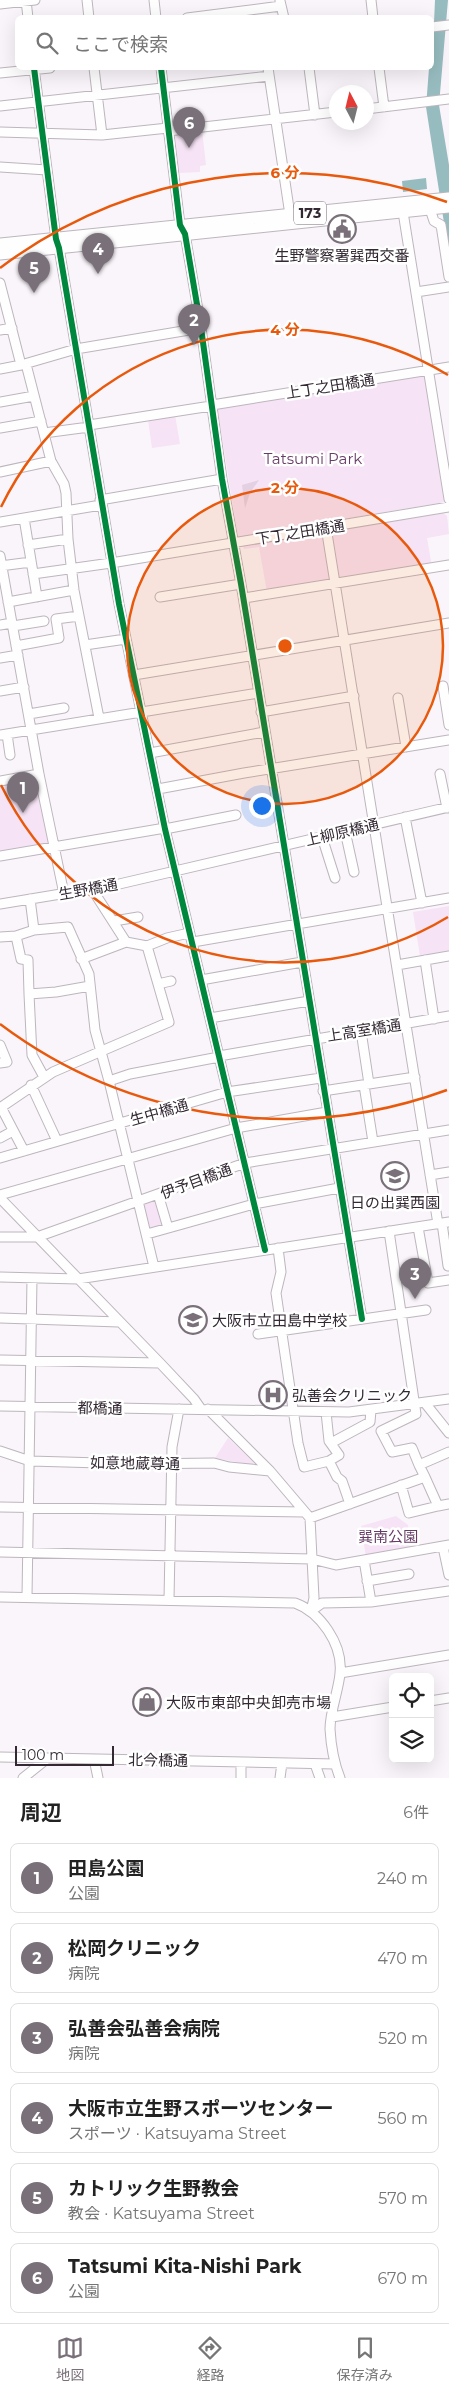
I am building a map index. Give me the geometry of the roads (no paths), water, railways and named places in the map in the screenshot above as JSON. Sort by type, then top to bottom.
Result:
[{"type":"main road","name":"173","points":[[0,254],[58,244],[183,230],[290,215],[441,204]]},
{"type":"main road","name":"173","points":[[183,230],[403,212],[441,204]]},
{"type":"main road","name":"173","points":[[0,244],[58,244]]},
{"type":"street","points":[[0,4],[29,0],[28,15]]},
{"type":"street","points":[[87,0],[89,15]]},
{"type":"street","points":[[154,0],[156,15]]},
{"type":"street","points":[[371,0],[373,15]]},
{"type":"street","points":[[206,15],[281,3]]},
{"type":"street","points":[[434,27],[449,25]]},
{"type":"street","points":[[0,73],[20,70]]},
{"type":"street","points":[[34,70],[58,244],[111,563],[165,829],[265,1250]]},
{"type":"street","points":[[94,70],[102,136]]},
{"type":"street","points":[[161,70],[168,130],[183,230],[201,328],[222,479],[244,598],[264,732],[362,1320]]},
{"type":"street","points":[[309,70],[315,115]]},
{"type":"street","points":[[379,70],[384,107]]},
{"type":"street","points":[[0,106],[164,88],[269,72],[274,119],[290,215]]},
{"type":"street","points":[[374,108],[446,100]]},
{"type":"street","points":[[0,132],[102,136],[329,113]]},
{"type":"street","points":[[0,167],[47,170]]},
{"type":"street","points":[[441,204],[434,221],[441,225],[449,277]]},
{"type":"street","points":[[403,212],[449,499]]},
{"type":"street","points":[[0,283],[2,298],[34,396],[51,461],[64,484],[74,590],[99,718]]},
{"type":"street","points":[[416,292],[449,288]]},
{"type":"street","points":[[0,330],[12,328]]},
{"type":"street","points":[[0,369],[76,349],[201,328]]},
{"type":"street","name":"上丁之田橋通","points":[[44,433],[449,367]]},
{"type":"street","points":[[0,402],[34,396]]},
{"type":"street","points":[[0,428],[41,421]]},
{"type":"street","points":[[0,472],[51,461]]},
{"type":"street","points":[[0,522],[66,511],[222,479]]},
{"type":"street","name":"下丁之田橋通","points":[[33,574],[111,563],[449,507]]},
{"type":"street","points":[[24,518],[37,597]]},
{"type":"street","points":[[326,527],[398,965],[430,1175],[443,1223],[448,1266]]},
{"type":"street","points":[[28,545],[68,539]]},
{"type":"street","points":[[0,556],[5,599],[12,624],[39,774],[56,845],[64,894]]},
{"type":"street","points":[[1,566],[31,562]]},
{"type":"street","points":[[244,598],[449,565]]},
{"type":"street","points":[[160,597],[241,584]]},
{"type":"street","points":[[5,599],[37,597],[74,590]]},
{"type":"street","points":[[0,658],[17,650],[59,638],[56,619],[79,616]]},
{"type":"street","points":[[0,625],[44,621]]},
{"type":"street","points":[[134,675],[449,623]]},
{"type":"street","points":[[85,645],[126,639]]},
{"type":"street","points":[[443,686],[449,725]]},
{"type":"street","points":[[0,691],[24,687]]},
{"type":"street","points":[[10,755],[3,734],[258,693]]},
{"type":"street","points":[[261,712],[354,696]]},
{"type":"street","points":[[398,698],[406,746]]},
{"type":"street","points":[[28,714],[64,708]]},
{"type":"street","points":[[150,753],[264,732]]},
{"type":"street","points":[[158,789],[270,768],[449,740]]},
{"type":"street","points":[[0,781],[39,774]]},
{"type":"street","points":[[440,774],[448,807]]},
{"type":"street","name":"上柳原橋通","points":[[176,870],[448,807]]},
{"type":"street","points":[[0,856],[56,845],[165,829],[236,815]]},
{"type":"street","points":[[405,818],[422,903]]},
{"type":"street","points":[[345,831],[354,872]]},
{"type":"street","points":[[322,837],[335,878]]},
{"type":"street","name":"生野橋通","points":[[0,904],[92,889],[176,870]]},
{"type":"street","points":[[92,889],[126,942]]},
{"type":"street","points":[[193,942],[449,898]]},
{"type":"street","points":[[30,899],[34,930]]},
{"type":"street","points":[[114,921],[138,917]]},
{"type":"street","points":[[0,937],[16,936],[34,930],[68,927],[88,974],[95,1030],[110,1081],[154,1267]]},
{"type":"street","points":[[81,959],[126,942],[147,946],[189,933]]},
{"type":"street","points":[[16,936],[21,959],[28,960],[32,1055],[44,1077]]},
{"type":"street","points":[[24,1151],[0,1107],[44,1077],[169,1022],[147,946]]},
{"type":"street","points":[[398,965],[449,956]]},
{"type":"street","points":[[425,960],[434,1019]]},
{"type":"street","points":[[201,980],[302,962]]},
{"type":"street","points":[[158,984],[171,981]]},
{"type":"street","points":[[29,994],[56,992],[90,986]]},
{"type":"street","points":[[210,1018],[309,1001]]},
{"type":"street","name":"上高室橋通","points":[[110,1081],[130,1074],[219,1056],[449,1016]]},
{"type":"street","points":[[361,1031],[373,1142]]},
{"type":"street","points":[[0,1045],[8,1062],[0,1063]]},
{"type":"street","points":[[323,1092],[415,1077]]},
{"type":"street","name":"生中橋通","points":[[0,1158],[227,1092],[321,1078]]},
{"type":"street","points":[[32,1085],[57,1141]]},
{"type":"street","points":[[311,1611],[314,1598],[307,1515],[296,1500],[270,1471],[194,1399],[0,1197],[236,1128],[327,1112]]},
{"type":"street","name":"伊予目橋通","points":[[0,1237],[37,1237],[245,1163],[449,1130]]},
{"type":"street","points":[[0,1138],[12,1132]]},
{"type":"street","points":[[430,1175],[449,1172]]},
{"type":"street","points":[[147,1234],[254,1204],[339,1188]]},
{"type":"street","points":[[158,1194],[168,1228]]},
{"type":"street","points":[[0,1277],[78,1278],[443,1223]]},
{"type":"street","points":[[418,1227],[428,1283],[449,1280]]},
{"type":"street","points":[[389,1231],[416,1414],[381,1431],[392,1452],[412,1448],[438,1506]]},
{"type":"street","points":[[278,1248],[281,1272],[276,1293],[304,1467],[329,1461],[339,1454],[331,1443],[326,1412]]},
{"type":"street","points":[[27,1597],[32,1407],[32,1278]]},
{"type":"street","points":[[258,1334],[426,1310]]},
{"type":"street","points":[[0,1318],[119,1322]]},
{"type":"street","points":[[0,1360],[160,1363]]},
{"type":"street","name":"都橋通","points":[[0,1406],[326,1412],[371,1410],[449,1399]]},
{"type":"street","points":[[425,1403],[449,1433]]},
{"type":"street","points":[[169,1600],[172,1447],[179,1409]]},
{"type":"street","points":[[331,1443],[370,1422],[371,1410]]},
{"type":"street","name":"如意地蔵尊通","points":[[0,1451],[30,1461],[214,1464],[270,1471]]},
{"type":"street","points":[[419,1465],[449,1452]]},
{"type":"street","points":[[329,1461],[337,1477],[342,1481],[350,1504]]},
{"type":"street","points":[[0,1507],[307,1515],[350,1504],[425,1478]]},
{"type":"street","points":[[401,1485],[409,1513],[449,1504]]},
{"type":"street","points":[[0,1552],[312,1559],[336,1565],[446,1546],[449,1575]]},
{"type":"street","points":[[364,1560],[371,1602]]},
{"type":"street","points":[[367,1581],[409,1574]]},
{"type":"street","points":[[311,1611],[322,1603],[371,1602],[449,1591]]},
{"type":"street","points":[[0,1597],[294,1603],[311,1611],[330,1635],[337,1652],[340,1673],[330,1728],[335,1764],[340,1778]]},
{"type":"street","points":[[340,1673],[449,1655]]},
{"type":"street","points":[[434,1700],[449,1698]]},
{"type":"street","points":[[332,1717],[389,1708]]},
{"type":"street","name":"北今橋通","points":[[0,1758],[335,1764]]},
{"type":"street","points":[[23,1778],[48,1758]]},
{"type":"street","points":[[94,1759],[98,1778]]},
{"type":"street","points":[[241,1762],[241,1778]]},
{"type":"street","points":[[280,1778],[282,1763]]},
{"type":"street","points":[[315,1764],[320,1778]]},
{"type":"water","points":[[435,0],[448,0],[439,105],[449,165],[449,255],[426,107],[429,70],[434,70]]},
{"type":"water","points":[[426,178],[427,189],[403,192],[402,181]]},
{"type":"place","name":"Tatsumi Kita-Nishi Park","points":[[189,148]]},
{"type":"place","name":"生野警察署巽西交番","points":[[342,229]]},
{"type":"place","name":"大阪市立生野スポーツセンター","points":[[98,274]]},
{"type":"place","name":"カトリック生野教会","points":[[34,293]]},
{"type":"place","name":"松岡クリニック","points":[[194,345]]},
{"type":"place","name":"田島公園","points":[[23,813]]},
{"type":"place","name":"日の出巽西園","points":[[395,1176]]},
{"type":"place","name":"弘善会弘善会病院","points":[[415,1299]]},
{"type":"place","name":"大阪市立田島中学校","points":[[193,1320]]},
{"type":"place","name":"弘善会クリニック","points":[[273,1395]]},
{"type":"place","name":"大阪市東部中央卸売市場","points":[[147,1702]]},
{"type":"park label","name":"Tatsumi Park","points":[[313,458]]},
{"type":"park label","name":"巽南公園","points":[[388,1536]]}]
